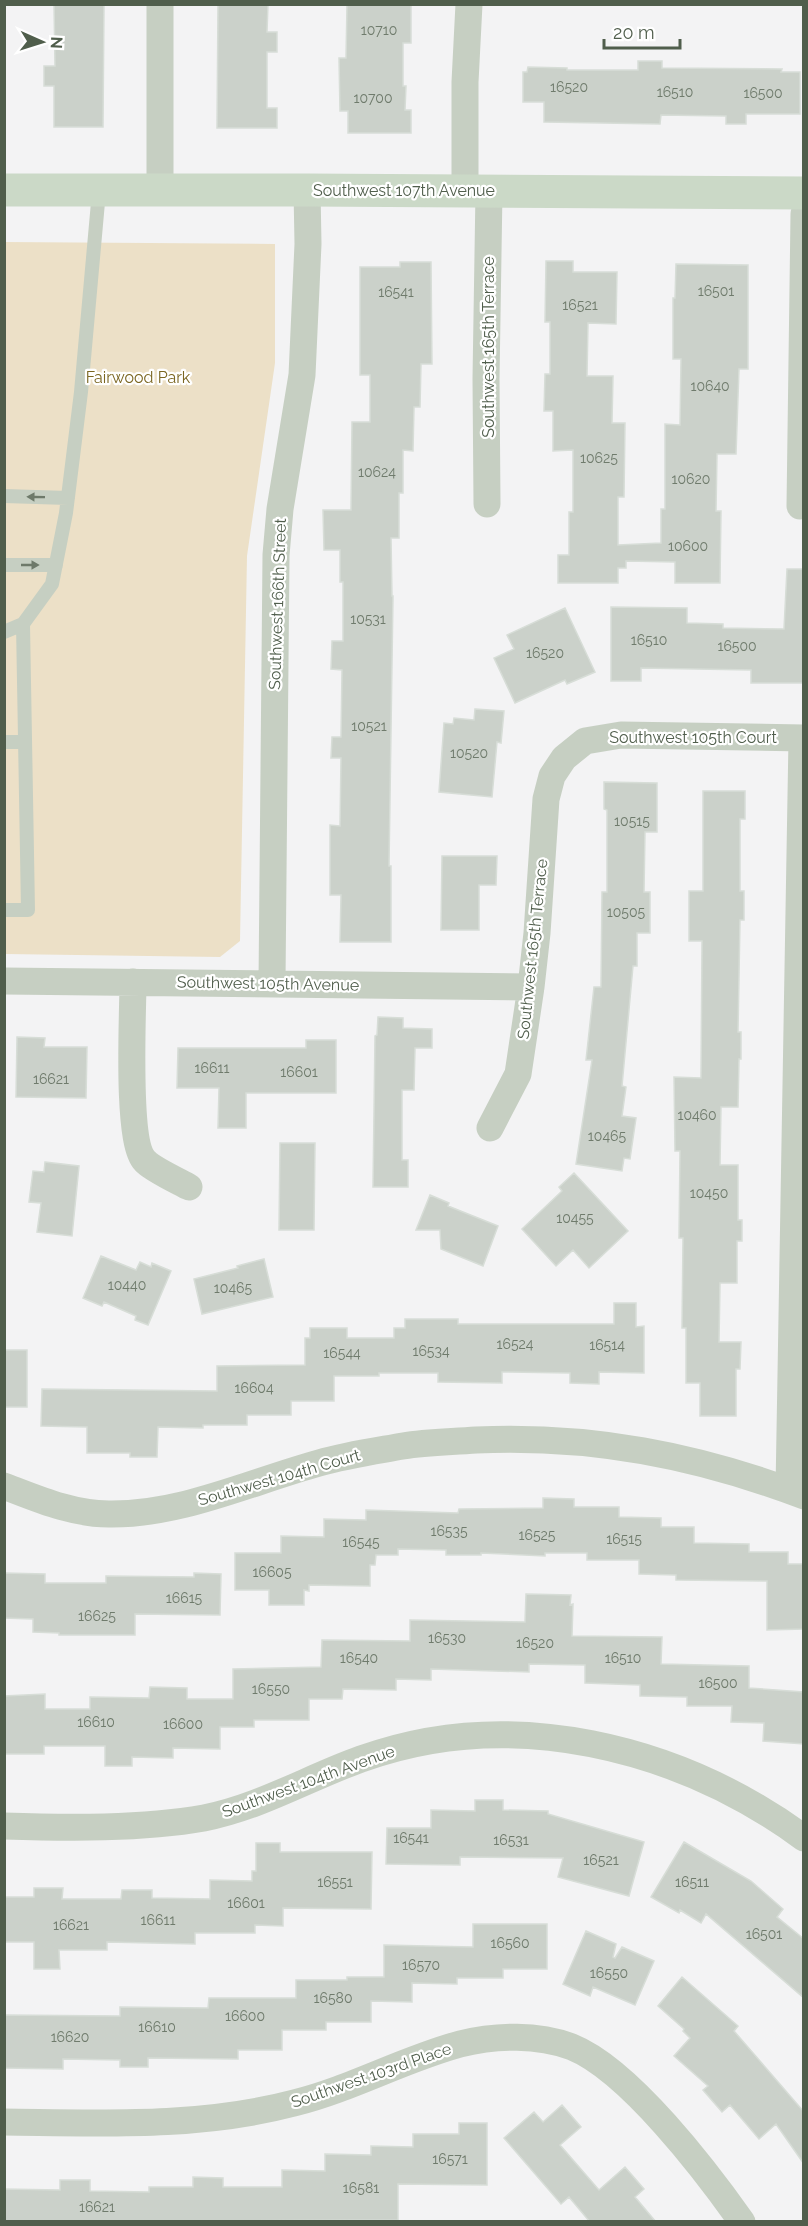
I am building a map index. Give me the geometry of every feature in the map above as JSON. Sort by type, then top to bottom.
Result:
[{"type":"street","points":[[160,4],[160,191]]},
{"type":"street","points":[[469,4],[465,82],[477,191]]},
{"type":"street","name":"Southwest 107th Avenue","points":[[4,190],[804,194]]},
{"type":"street","name":"Southwest 166th Street","points":[[272,983],[276,555],[280,510],[302,375],[308,244],[307,190]]},
{"type":"street","name":"Southwest 165th Terrace","points":[[477,191],[486,379],[487,504]]},
{"type":"street","points":[[800,506],[804,214]]},
{"type":"street","name":"Southwest 105th Court","points":[[558,766],[573,749],[585,741],[601,737],[621,735],[803,738]]},
{"type":"street","points":[[796,1493],[803,738]]},
{"type":"street","name":"Southwest 165th Terrace","points":[[490,1128],[518,1074],[537,933],[546,799],[552,776],[558,766]]},
{"type":"street","name":"Southwest 105th Avenue","points":[[4,981],[531,987]]},
{"type":"street","points":[[134,982],[133,1105],[139,1149],[144,1161],[189,1187]]},
{"type":"street","name":"Southwest 104th Court","points":[[4,1486],[47,1503],[77,1510],[108,1515],[135,1513],[173,1508],[320,1462],[404,1446],[494,1440],[554,1440],[606,1444],[663,1453],[701,1462],[796,1493]]},
{"type":"street","name":"Southwest 104th Avenue","points":[[4,1826],[64,1828],[168,1823],[204,1818],[249,1806],[361,1759],[406,1746],[462,1737],[521,1734],[578,1740],[638,1754],[688,1773],[742,1799],[804,1838]]},
{"type":"street","name":"Southwest 103rd Place","points":[[4,2122],[165,2123],[243,2115],[296,2103],[458,2044],[484,2039],[527,2038],[558,2042],[574,2048],[606,2067],[664,2124],[742,2222]]},
{"type":"lane","points":[[4,632],[23,624],[52,584],[68,498],[81,392],[99,191]]},
{"type":"lane","points":[[4,496],[68,498]]},
{"type":"lane","points":[[4,565],[56,565]]},
{"type":"lane","points":[[4,910],[28,910],[23,624]]},
{"type":"lane","points":[[4,742],[25,742]]},
{"type":"green space","name":"Fairwood Park","points":[[5,242],[275,244],[275,363],[247,556],[240,941],[220,957],[5,954]]},
{"type":"building","points":[[54,4],[104,4],[103,127],[54,127],[54,86],[44,86],[44,66],[55,66]]},
{"type":"building","points":[[218,4],[268,4],[267,32],[277,32],[277,52],[267,52],[267,108],[277,108],[277,128],[217,128]]},
{"type":"building","points":[[411,4],[411,43],[403,43],[403,86],[406,86],[405,110],[411,110],[411,133],[348,133],[348,111],[340,111],[339,58],[346,58],[347,5]]},
{"type":"building","points":[[638,61],[662,61],[662,68],[782,69],[781,72],[800,72],[800,114],[746,114],[746,124],[726,124],[726,116],[661,115],[660,124],[544,122],[544,102],[523,102],[523,72],[527,72],[528,67],[567,68],[567,70],[638,70]]},
{"type":"building","points":[[546,261],[573,261],[573,272],[617,272],[616,324],[588,323],[587,376],[613,376],[612,423],[625,423],[624,497],[618,497],[618,545],[661,543],[661,509],[665,509],[665,424],[680,425],[681,359],[673,359],[673,298],[675,298],[676,264],[748,265],[748,369],[739,369],[736,454],[717,454],[716,511],[721,511],[720,583],[675,583],[675,562],[626,561],[626,568],[618,568],[618,583],[558,583],[558,555],[569,555],[569,512],[573,512],[573,450],[553,451],[553,411],[544,411],[545,374],[550,374],[550,322],[545,322]]},
{"type":"building","points":[[400,262],[431,262],[432,364],[421,364],[420,407],[414,407],[413,451],[403,450],[403,493],[399,493],[399,538],[391,538],[393,596],[389,866],[391,866],[391,942],[340,942],[341,895],[330,895],[330,825],[340,826],[341,758],[331,758],[332,737],[341,737],[342,670],[331,669],[332,641],[343,641],[343,582],[340,582],[340,550],[324,550],[323,510],[351,510],[352,422],[370,422],[370,375],[360,375],[360,267],[400,267]]},
{"type":"building","points":[[787,569],[804,569],[804,683],[751,683],[751,670],[641,668],[641,681],[611,681],[611,607],[687,608],[687,623],[723,624],[723,628],[784,629]]},
{"type":"building","points":[[565,608],[595,672],[567,684],[565,680],[515,703],[494,658],[514,649],[507,635]]},
{"type":"building","points":[[475,709],[504,711],[501,743],[497,742],[492,797],[439,792],[444,723],[453,724],[454,718],[474,720]]},
{"type":"building","points":[[604,782],[657,783],[657,832],[645,832],[644,892],[650,892],[650,933],[637,933],[637,966],[633,966],[622,1086],[626,1087],[622,1116],[636,1118],[630,1159],[624,1158],[622,1171],[576,1164],[592,1060],[586,1060],[594,987],[601,987],[602,892],[607,892],[607,810],[604,809]]},
{"type":"building","points":[[703,791],[745,791],[745,819],[740,819],[740,891],[744,891],[744,920],[740,920],[738,1032],[741,1032],[741,1059],[739,1059],[738,1107],[721,1107],[720,1165],[738,1165],[738,1220],[742,1220],[742,1241],[737,1241],[737,1283],[720,1283],[719,1342],[741,1342],[740,1369],[736,1369],[736,1416],[700,1416],[700,1383],[686,1383],[686,1328],[682,1328],[683,1238],[679,1238],[680,1151],[675,1151],[674,1077],[701,1078],[702,941],[689,941],[689,891],[703,891]]},
{"type":"building","points":[[442,856],[497,856],[496,885],[479,885],[479,930],[441,930]]},
{"type":"building","points":[[378,1017],[403,1018],[403,1028],[432,1029],[432,1048],[415,1048],[414,1090],[402,1090],[402,1160],[408,1160],[408,1187],[373,1187],[375,1036],[377,1035]]},
{"type":"building","points":[[17,1037],[45,1038],[44,1047],[87,1047],[86,1098],[16,1097]]},
{"type":"building","points":[[306,1040],[336,1040],[336,1093],[246,1093],[246,1128],[218,1128],[219,1088],[177,1088],[178,1048],[306,1048]]},
{"type":"building","points":[[280,1143],[315,1143],[314,1230],[279,1230]]},
{"type":"building","points":[[45,1162],[79,1166],[72,1236],[37,1232],[41,1203],[29,1202],[33,1171],[44,1172]]},
{"type":"building","points":[[574,1173],[628,1231],[589,1268],[573,1250],[556,1266],[522,1229],[562,1191],[559,1187]]},
{"type":"building","points":[[430,1195],[449,1203],[448,1206],[498,1226],[483,1266],[441,1249],[440,1230],[416,1230]]},
{"type":"building","points":[[101,1256],[136,1270],[140,1262],[151,1267],[152,1263],[171,1271],[148,1325],[135,1320],[136,1316],[104,1302],[102,1306],[83,1298]]},
{"type":"building","points":[[264,1259],[273,1297],[202,1314],[194,1279]]},
{"type":"building","points":[[614,1303],[636,1303],[636,1327],[644,1326],[644,1373],[599,1372],[599,1384],[570,1383],[570,1373],[502,1372],[502,1383],[438,1382],[438,1373],[334,1376],[334,1401],[291,1401],[291,1415],[247,1415],[247,1425],[203,1425],[203,1428],[158,1427],[157,1457],[130,1457],[130,1453],[87,1453],[87,1427],[41,1426],[42,1389],[217,1391],[217,1366],[305,1365],[305,1338],[310,1338],[310,1328],[347,1328],[347,1338],[394,1338],[394,1328],[405,1328],[405,1319],[458,1319],[458,1324],[614,1324]]},
{"type":"building","points":[[4,1350],[27,1350],[27,1407],[4,1407]]},
{"type":"building","points":[[543,1498],[574,1499],[574,1507],[619,1507],[619,1517],[661,1518],[661,1527],[694,1527],[694,1543],[749,1544],[749,1552],[788,1552],[788,1564],[804,1564],[804,1629],[767,1630],[767,1581],[676,1580],[676,1575],[639,1574],[639,1560],[587,1560],[587,1553],[545,1553],[545,1556],[481,1553],[481,1555],[446,1555],[446,1550],[398,1549],[398,1555],[376,1555],[375,1565],[370,1565],[370,1586],[309,1585],[309,1591],[304,1590],[304,1605],[269,1605],[269,1590],[235,1590],[235,1553],[281,1553],[281,1536],[324,1537],[324,1519],[366,1520],[366,1510],[458,1513],[459,1509],[543,1508]]},
{"type":"building","points":[[4,1573],[45,1574],[45,1583],[106,1583],[106,1576],[194,1577],[194,1573],[221,1574],[220,1615],[135,1614],[135,1635],[59,1635],[59,1633],[33,1632],[33,1619],[4,1618]]},
{"type":"building","points":[[526,1594],[571,1595],[572,1636],[662,1637],[661,1664],[749,1666],[749,1688],[804,1692],[804,1744],[763,1741],[764,1723],[731,1722],[732,1706],[687,1706],[687,1697],[640,1696],[640,1685],[585,1683],[585,1665],[529,1664],[529,1672],[431,1669],[431,1680],[396,1679],[396,1690],[343,1689],[342,1699],[309,1699],[309,1720],[254,1720],[254,1727],[220,1727],[220,1749],[173,1748],[173,1758],[132,1757],[132,1766],[105,1766],[105,1746],[44,1746],[44,1754],[4,1754],[4,1696],[45,1694],[45,1709],[90,1709],[90,1697],[149,1698],[150,1687],[187,1688],[187,1699],[233,1699],[233,1669],[321,1667],[322,1640],[410,1641],[410,1620],[525,1622]]},
{"type":"building","points":[[475,1800],[503,1800],[503,1810],[548,1811],[548,1814],[644,1842],[629,1896],[558,1877],[563,1858],[460,1857],[460,1865],[386,1864],[387,1828],[431,1828],[431,1810],[475,1811]]},
{"type":"building","points":[[684,1842],[751,1881],[783,1909],[777,1917],[804,1939],[804,1998],[706,1914],[701,1923],[680,1910],[679,1913],[651,1897]]},
{"type":"building","points":[[256,1843],[280,1843],[280,1852],[372,1852],[371,1909],[283,1908],[283,1926],[255,1925],[255,1933],[195,1933],[195,1944],[107,1942],[107,1950],[59,1950],[60,1969],[34,1969],[34,1942],[4,1942],[4,1897],[34,1897],[34,1888],[63,1888],[62,1899],[121,1899],[122,1890],[152,1890],[152,1898],[210,1899],[210,1880],[252,1881],[252,1871],[256,1871]]},
{"type":"building","points":[[473,1924],[547,1924],[547,1969],[503,1969],[503,1978],[457,1978],[457,1984],[412,1983],[412,2002],[371,2001],[371,2022],[326,2022],[326,2030],[282,2030],[282,2050],[238,2050],[238,2059],[148,2058],[148,2067],[120,2067],[120,2060],[63,2059],[63,2069],[4,2068],[4,2015],[120,2016],[120,2007],[208,2008],[209,1998],[296,1998],[296,1980],[384,1977],[384,1945],[473,1947]]},
{"type":"building","points":[[586,1931],[616,1944],[613,1957],[615,1958],[622,1947],[654,1961],[635,2005],[593,1987],[590,1996],[563,1984]]},
{"type":"building","points":[[682,1977],[738,2026],[734,2031],[804,2112],[804,2164],[776,2124],[759,2139],[730,2105],[722,2112],[703,2090],[708,2086],[674,2056],[690,2038],[683,2031],[684,2029],[658,2006]]},
{"type":"building","points":[[562,2105],[581,2127],[560,2145],[599,2190],[625,2167],[644,2189],[635,2197],[656,2222],[590,2222],[569,2197],[561,2204],[504,2138],[534,2112],[543,2122]]},
{"type":"building","points":[[459,2123],[487,2123],[487,2185],[398,2184],[398,2220],[4,2222],[4,2189],[60,2190],[60,2180],[90,2180],[90,2191],[149,2192],[149,2187],[193,2187],[193,2177],[223,2178],[223,2187],[282,2187],[282,2170],[325,2171],[325,2154],[371,2155],[371,2146],[413,2147],[413,2134],[459,2134]]}]
